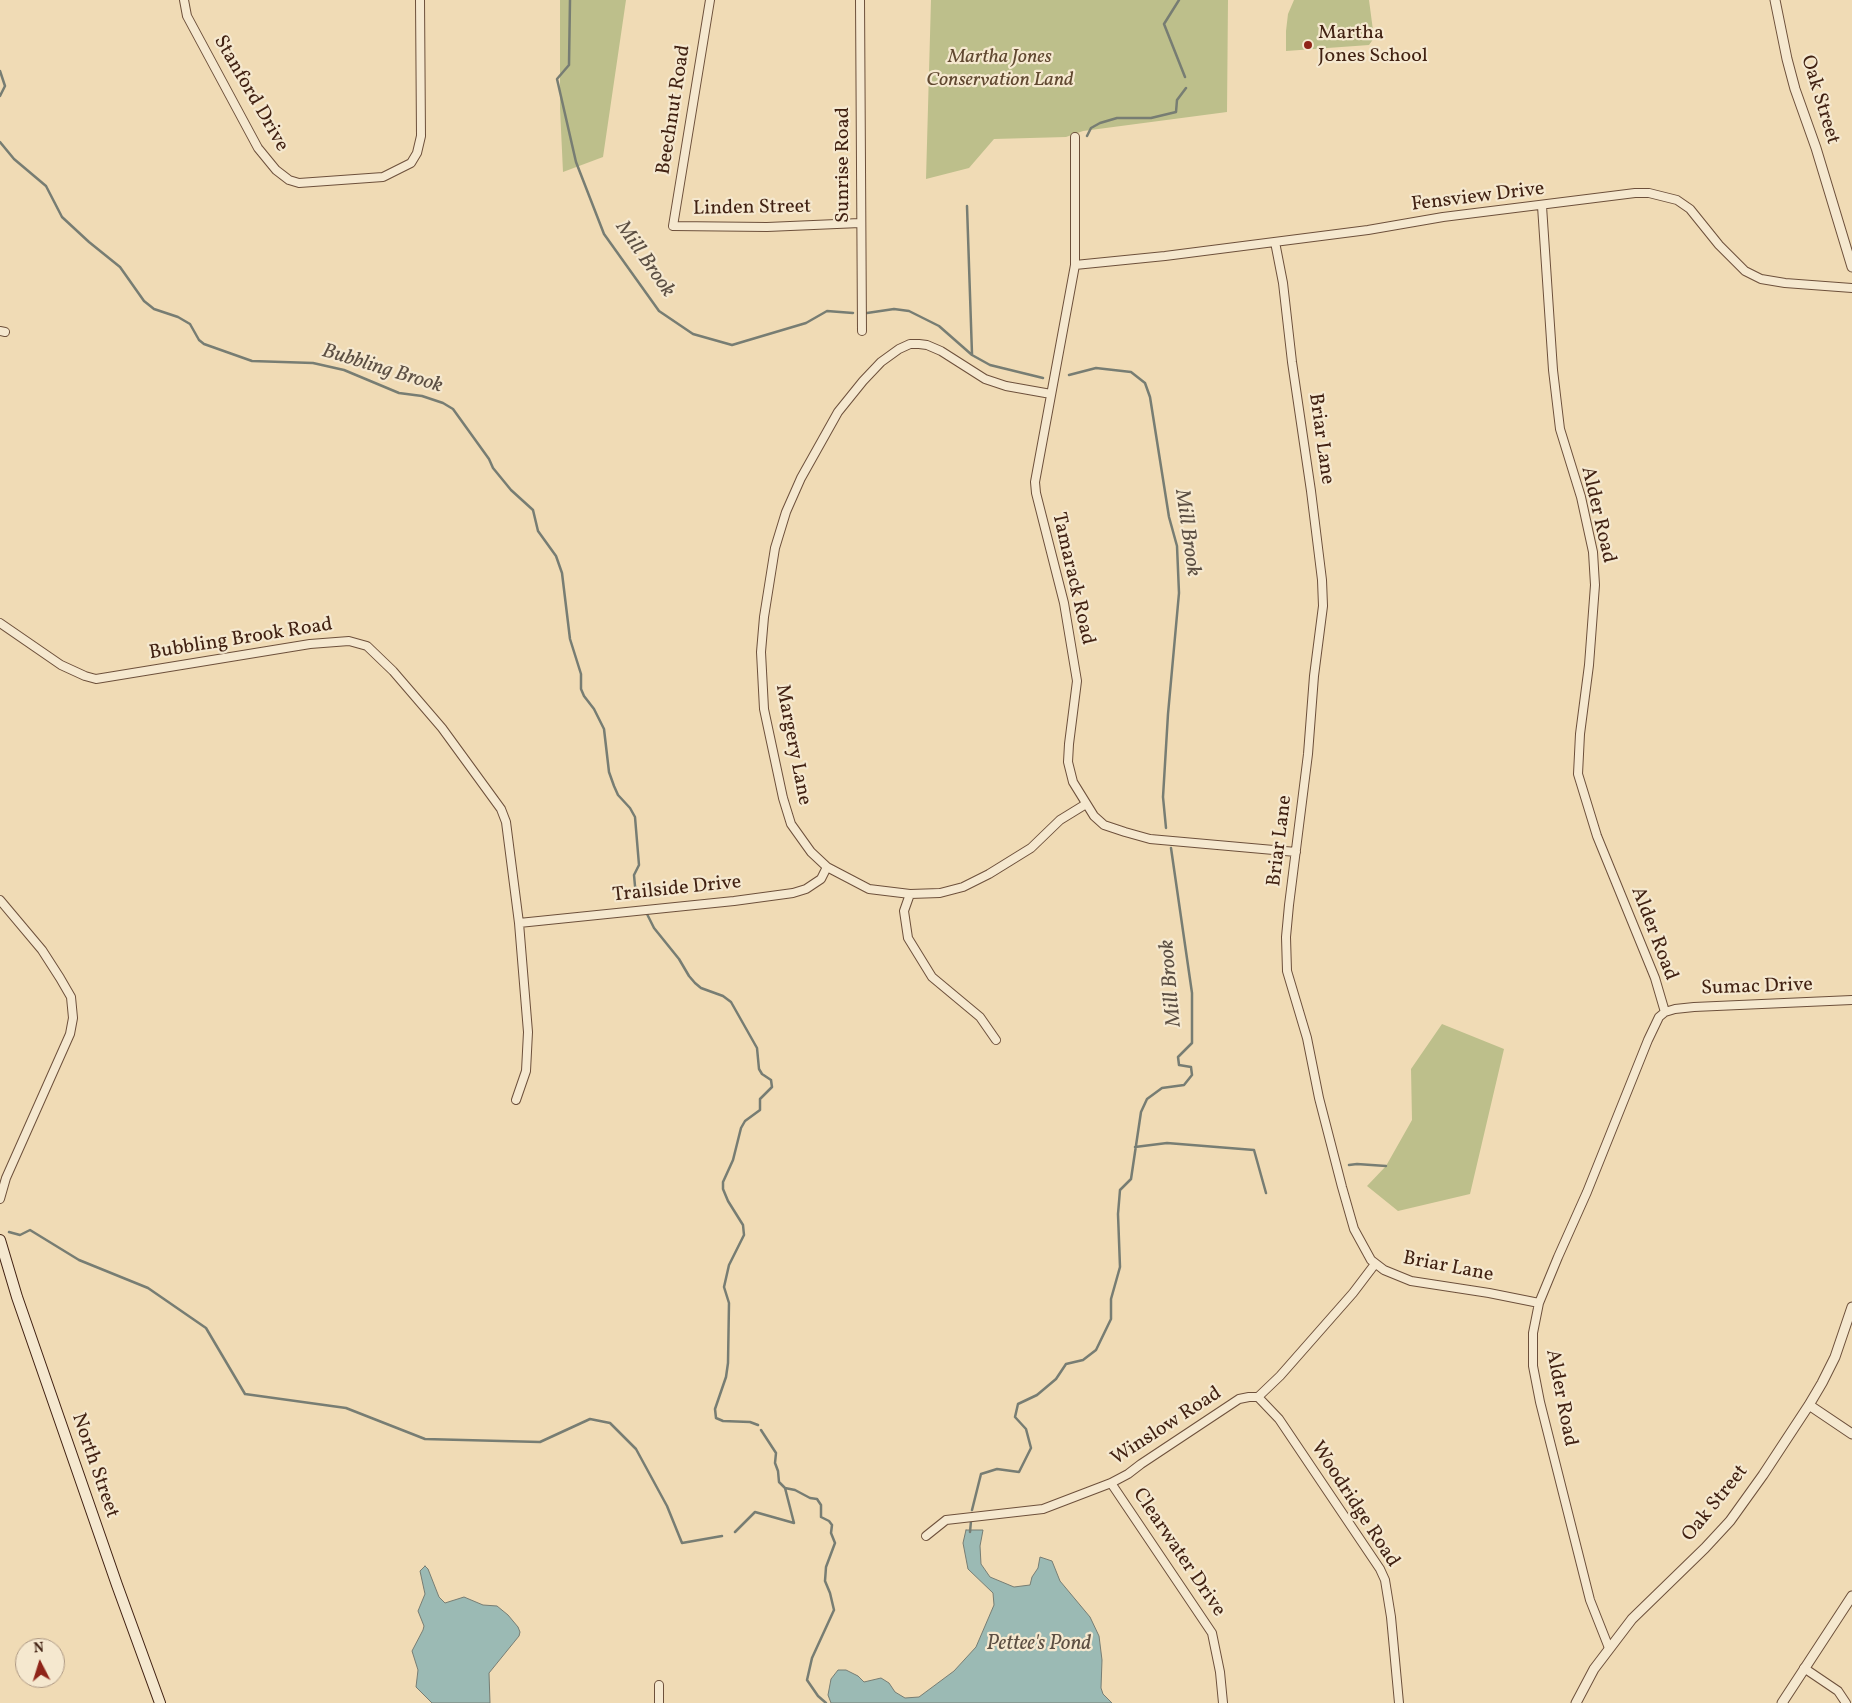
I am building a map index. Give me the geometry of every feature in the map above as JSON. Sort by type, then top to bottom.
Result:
[{"type":"main road","name":"North Street","points":[[0,1240],[17,1297],[116,1586],[160,1703]]},
{"type":"street","name":"Stanford Drive","points":[[184,0],[187,16],[258,148],[276,170],[289,180],[299,183],[383,177],[411,163],[417,153],[421,136],[420,0]]},
{"type":"street","name":"Beechnut Road","points":[[673,226],[710,0]]},
{"type":"street","name":"Sunrise Road","points":[[860,0],[862,331]]},
{"type":"street","name":"Oak Street","points":[[1775,0],[1795,89],[1822,167],[1852,267]]},
{"type":"street","name":"Tamarack Road","points":[[1075,137],[1075,265],[1035,482],[1036,494],[1064,603],[1077,681],[1068,762],[1073,782],[1094,816],[1104,825],[1150,838],[1296,852]]},
{"type":"street","name":"Fensview Drive","points":[[1075,265],[1275,242],[1443,217],[1635,193],[1676,200],[1690,209],[1719,245],[1735,261],[1745,270],[1761,279],[1785,283],[1852,288]]},
{"type":"street","name":"Alder Road","points":[[1542,206],[1560,429],[1581,496],[1593,552],[1595,585],[1578,774],[1597,836],[1655,978],[1665,1012],[1659,1017],[1648,1040],[1539,1303],[1533,1336],[1532,1354],[1535,1375],[1590,1600],[1609,1648]]},
{"type":"street","name":"Linden Street","points":[[673,226],[767,227],[860,224]]},
{"type":"street","name":"Briar Lane","points":[[1275,242],[1283,284],[1292,362],[1311,491],[1322,580],[1323,606],[1286,937],[1287,972],[1307,1038],[1319,1098],[1354,1229],[1364,1250],[1375,1264],[1411,1281],[1539,1303]]},
{"type":"street","name":"Margery Lane","points":[[1051,394],[1006,386],[985,379],[927,345],[910,344],[899,349],[862,381],[838,412],[801,478],[786,512],[775,548],[767,586],[761,652],[764,709],[783,798],[791,824],[811,852],[828,867],[869,889],[910,894],[940,893],[963,887],[989,874],[1030,848],[1060,820],[1086,804]]},
{"type":"street","name":"Bubbling Brook Road","points":[[0,623],[61,665],[85,676],[96,678],[310,644],[349,640],[366,646],[393,671],[437,723],[501,809],[506,822],[519,923],[528,1032],[526,1071],[516,1100]]},
{"type":"street","name":"Trailside Drive","points":[[519,923],[734,901],[793,893],[806,889],[821,879],[828,867]]},
{"type":"street","points":[[910,894],[904,911],[908,938],[932,977],[980,1017],[996,1040]]},
{"type":"street","points":[[0,900],[42,950],[60,978],[71,997],[73,1018],[70,1034],[6,1178],[0,1200]]},
{"type":"street","name":"Sumac Drive","points":[[1665,1012],[1694,1007],[1800,1004],[1852,1000]]},
{"type":"street","points":[[1258,1397],[1280,1376],[1353,1293],[1375,1264]]},
{"type":"street","name":"Oak Street","points":[[1576,1703],[1594,1669],[1632,1619],[1730,1521],[1763,1475],[1809,1405],[1835,1357],[1852,1307]]},
{"type":"street","name":"Winslow Road","points":[[926,1536],[946,1520],[1043,1509],[1111,1482],[1128,1474],[1140,1464],[1239,1399],[1258,1397]]},
{"type":"street","name":"Woodridge Road","points":[[1258,1397],[1279,1419],[1380,1569],[1391,1618],[1398,1703]]},
{"type":"street","points":[[1809,1405],[1852,1434]]},
{"type":"street","name":"Clearwater Drive","points":[[1111,1482],[1212,1633],[1220,1672],[1223,1703]]},
{"type":"street","points":[[1782,1703],[1852,1596]]},
{"type":"street","points":[[1804,1668],[1838,1691],[1846,1703]]},
{"type":"street","points":[[659,1684],[659,1703]]},
{"type":"green space","points":[[560,0],[626,0],[603,157],[563,172],[560,108]]},
{"type":"green space","name":"Martha Jones Conservation Land","points":[[931,0],[1228,0],[1227,112],[1083,131],[1066,137],[994,139],[969,168],[926,179]]},
{"type":"green space","points":[[1294,0],[1369,0],[1374,38],[1369,45],[1286,51],[1288,14]]},
{"type":"green space","points":[[1442,1024],[1504,1049],[1470,1194],[1398,1211],[1367,1186],[1386,1166],[1412,1120],[1411,1069]]},
{"type":"water","name":"Pettee's Pond","points":[[966,1530],[983,1530],[980,1546],[981,1564],[990,1577],[1014,1587],[1030,1585],[1032,1577],[1038,1568],[1040,1557],[1052,1561],[1060,1581],[1090,1617],[1099,1636],[1102,1660],[1101,1688],[1103,1694],[1112,1703],[831,1703],[828,1695],[831,1679],[838,1670],[846,1670],[858,1676],[864,1682],[881,1678],[889,1683],[895,1692],[905,1698],[919,1697],[954,1671],[976,1647],[994,1605],[993,1593],[968,1569],[963,1543]]},
{"type":"water","points":[[425,1566],[439,1597],[445,1603],[464,1597],[483,1605],[497,1606],[518,1627],[519,1636],[489,1673],[490,1703],[432,1703],[416,1687],[418,1670],[412,1651],[424,1626],[418,1611],[425,1594],[420,1571]]},
{"type":"waterway","name":"Mill Brook","points":[[570,0],[569,65],[557,79],[576,162],[604,234],[659,311],[693,334],[732,345],[806,323],[827,311],[853,313]]},
{"type":"waterway","points":[[1179,0],[1164,24],[1185,77]]},
{"type":"waterway","name":"Bubbling Brook","points":[[0,71],[5,86],[0,96]]},
{"type":"waterway","points":[[1087,136],[1091,128],[1117,118],[1151,118],[1176,112],[1177,100],[1186,88]]},
{"type":"waterway","name":"Bubbling Brook","points":[[0,142],[14,159],[46,186],[62,217],[120,267],[144,301],[154,309],[178,317],[190,324],[199,340],[204,344],[252,361],[313,363],[344,370],[399,393],[422,396],[443,403],[453,409],[489,459],[493,468],[511,490],[533,510],[538,531],[556,556],[562,573],[570,639],[581,674],[581,689],[604,729],[609,772],[614,786],[618,795],[630,808],[635,817],[639,865],[634,875],[635,886],[641,898]]},
{"type":"waterway","points":[[967,206],[972,354]]},
{"type":"waterway","name":"Mill Brook","points":[[867,313],[894,309],[909,311],[939,326],[972,355],[990,365],[1043,378]]},
{"type":"waterway","name":"Mill Brook","points":[[1069,375],[1096,368],[1131,372],[1145,383],[1150,397],[1169,517],[1177,546],[1179,593],[1168,714],[1163,797],[1166,828]]},
{"type":"waterway","name":"Mill Brook","points":[[972,1510],[981,1474],[997,1469],[1019,1472],[1031,1448],[1026,1429],[1015,1417],[1018,1404],[1037,1395],[1056,1379],[1066,1364],[1083,1360],[1096,1350],[1111,1319],[1111,1299],[1120,1267],[1118,1214],[1120,1190],[1131,1179],[1141,1112],[1147,1099],[1162,1088],[1184,1085],[1192,1075],[1191,1067],[1179,1065],[1178,1057],[1192,1043],[1192,993],[1171,848]]},
{"type":"waterway","name":"Bubbling Brook","points":[[647,914],[654,928],[679,959],[695,983],[701,988],[723,996],[731,1002],[757,1048],[759,1069],[762,1074],[771,1080],[772,1087],[760,1099],[760,1110],[745,1121],[741,1128],[733,1160],[723,1182],[723,1189],[728,1201],[743,1225],[744,1235],[729,1265],[724,1287],[729,1303],[728,1363],[726,1377],[715,1409],[716,1418],[723,1421],[750,1422],[758,1425]]},
{"type":"waterway","points":[[1135,1147],[1167,1143],[1254,1150],[1266,1193]]},
{"type":"waterway","points":[[1349,1165],[1386,1166]]},
{"type":"waterway","points":[[9,1232],[20,1235],[30,1230],[79,1260],[148,1288],[206,1328],[245,1394],[346,1408],[425,1439],[540,1442],[590,1419],[610,1423],[636,1449],[667,1506],[682,1543],[722,1536]]},
{"type":"waterway","name":"Bubbling Brook","points":[[761,1430],[776,1453],[775,1463],[779,1482],[785,1488],[817,1499],[821,1505],[821,1517],[832,1525],[831,1533],[835,1543],[826,1567],[825,1581],[834,1610],[812,1658],[807,1680],[818,1696],[826,1703]]},
{"type":"waterway","points":[[735,1532],[755,1512],[794,1523],[785,1488]]},
{"type":"waterway","name":"Mill Brook","points":[[970,1532],[971,1521]]},
{"type":"place","name":"Martha Jones School","points":[[1308,45]]}]
